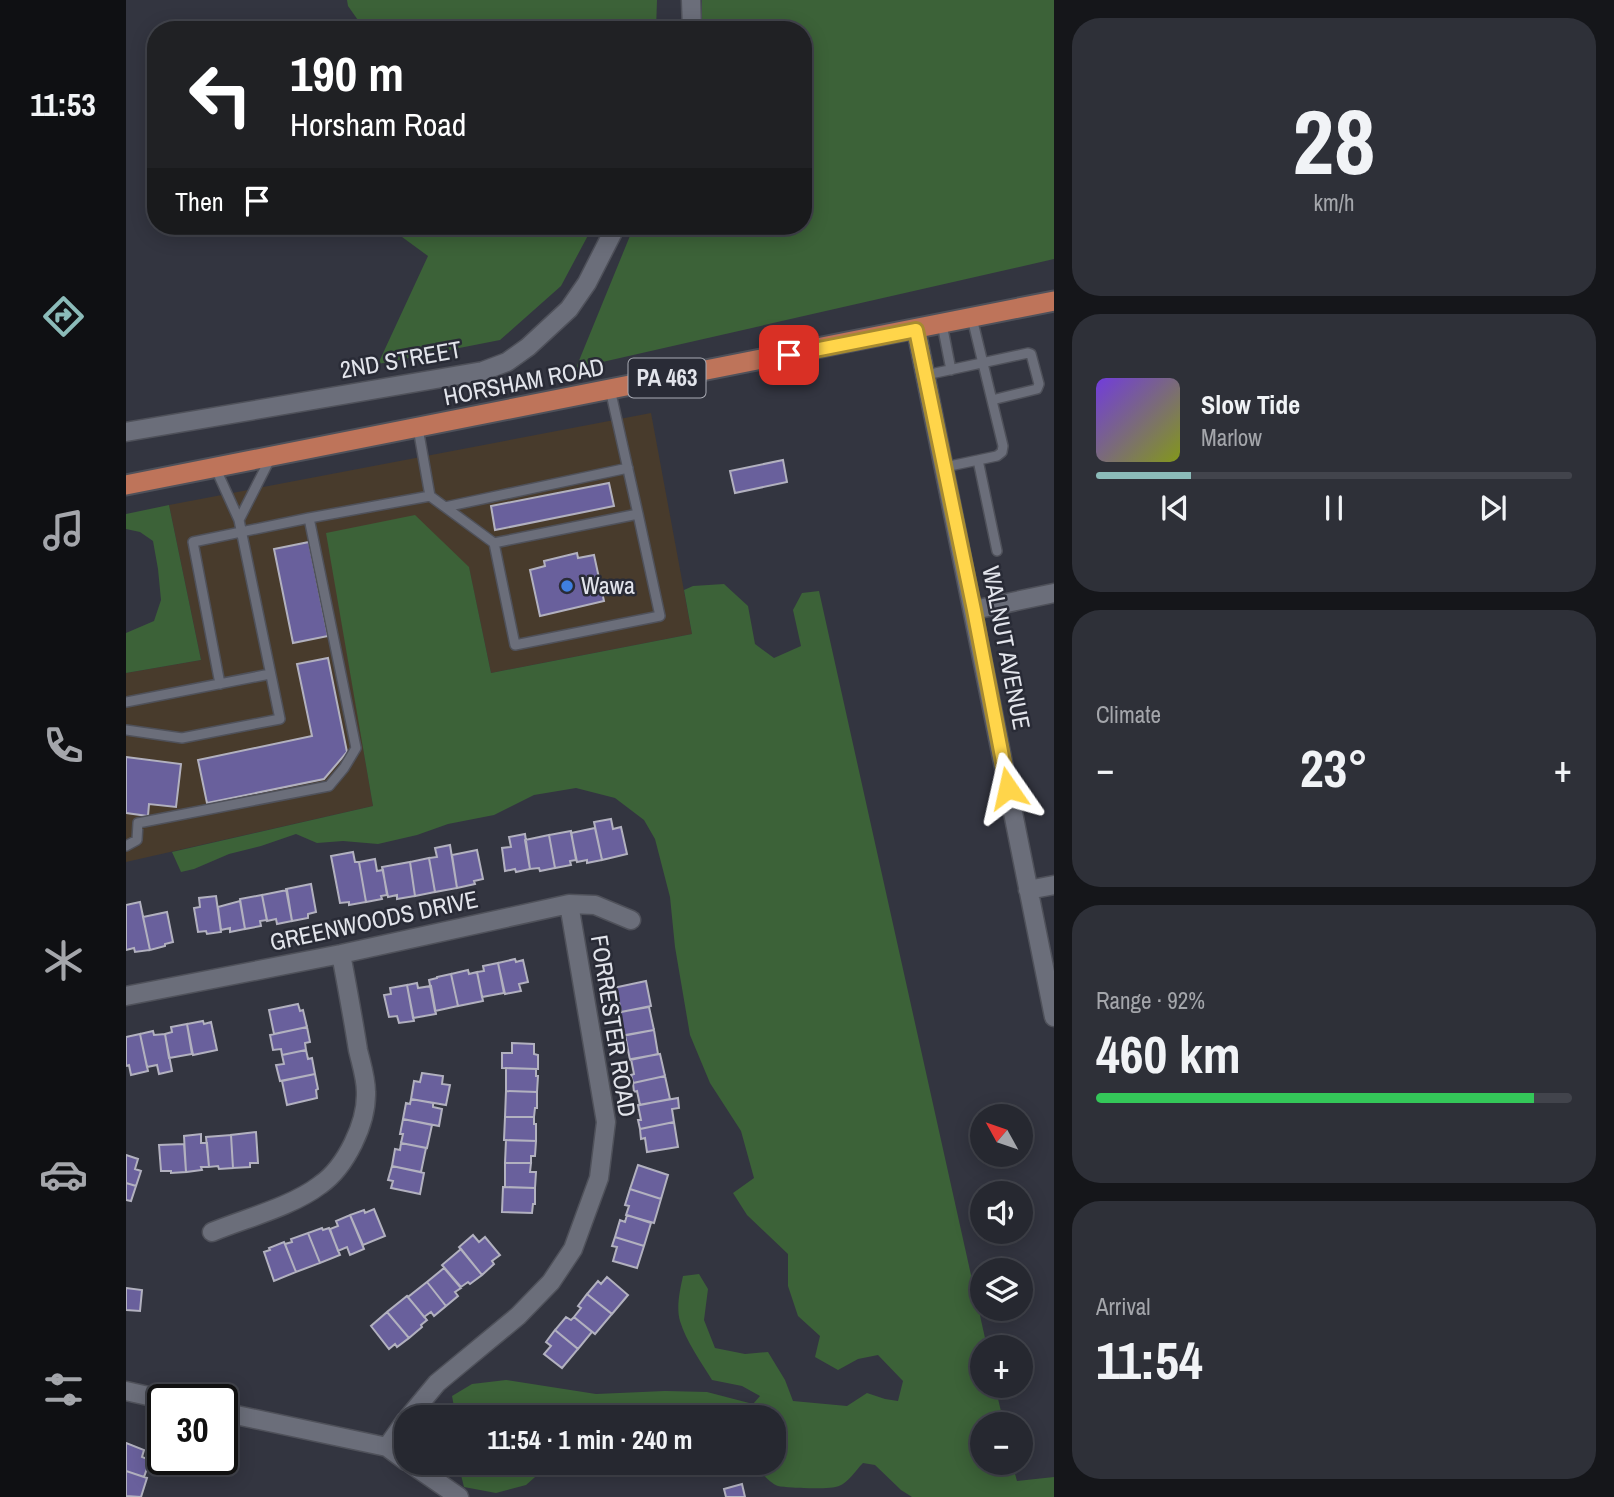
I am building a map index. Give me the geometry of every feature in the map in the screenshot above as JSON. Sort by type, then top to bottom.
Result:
[{"type":"main road","name":"HORSHAM ROAD","points":[[126,485],[1054,301]]},
{"type":"street","points":[[691,0],[692,21]]},
{"type":"street","name":"2ND STREET","points":[[126,432],[483,371],[508,362],[569,309],[587,284],[612,235]]},
{"type":"street","name":"WALNUT AVENUE","points":[[916,330],[1054,1017]]},
{"type":"street","points":[[974,610],[1054,593]]},
{"type":"street","points":[[1028,890],[1054,885]]},
{"type":"street","name":"GREENWOODS DRIVE","points":[[126,996],[341,954],[569,904],[596,905],[631,920]]},
{"type":"street","name":"FORRESTER ROAD","points":[[418,1405],[436,1383],[518,1316],[551,1282],[573,1249],[599,1178],[606,1122],[569,904]]},
{"type":"street","points":[[212,1232],[305,1195],[320,1186],[334,1174],[353,1143],[363,1117],[366,1092],[341,954]]},
{"type":"street","points":[[126,1391],[147,1396]]},
{"type":"street","points":[[238,1415],[387,1447],[394,1452]]},
{"type":"street","name":"FORRESTER ROAD","points":[[387,1447],[394,1437]]},
{"type":"street","points":[[427,1475],[459,1497]]},
{"type":"lane","points":[[945,467],[997,456],[1002,452],[1003,446],[972,318]]},
{"type":"lane","points":[[942,324],[951,370]]},
{"type":"lane","points":[[926,376],[1031,354],[1039,384],[1037,389],[992,400]]},
{"type":"lane","points":[[418,428],[430,496],[494,543],[515,645],[660,615],[610,390]]},
{"type":"lane","points":[[239,520],[271,457]]},
{"type":"lane","points":[[978,460],[997,551]]},
{"type":"lane","points":[[126,730],[182,738],[280,719],[242,531],[215,467]]},
{"type":"lane","points":[[445,507],[628,468]]},
{"type":"lane","points":[[220,684],[193,541],[430,496]]},
{"type":"lane","points":[[494,543],[638,514]]},
{"type":"lane","points":[[126,846],[137,840],[138,823],[329,786],[350,758],[355,748],[309,518]]},
{"type":"lane","points":[[126,702],[270,674]]},
{"type":"shaded area","points":[[651,413],[692,634],[491,673],[469,568],[327,533],[373,806],[126,862],[126,673],[201,660],[169,505]]},
{"type":"green space","points":[[347,0],[657,0],[656,21],[359,21]]},
{"type":"green space","points":[[702,0],[1054,0],[1054,259],[576,368],[630,235],[812,235],[812,21],[702,21]]},
{"type":"green space","points":[[399,235],[588,235],[561,286],[500,340],[378,364],[428,256]]},
{"type":"green space","points":[[169,505],[201,660],[126,673],[126,633],[154,621],[161,600],[153,541],[140,532],[126,529],[126,514]]},
{"type":"green space","points":[[415,515],[469,567],[491,673],[692,634],[684,590],[693,586],[724,584],[748,606],[755,644],[774,658],[801,646],[793,610],[802,593],[819,591],[970,1270],[970,1321],[981,1321],[984,1335],[970,1335],[970,1398],[998,1398],[1001,1412],[970,1412],[970,1475],[1015,1475],[1017,1481],[1054,1477],[1054,1497],[912,1497],[875,1465],[863,1463],[839,1486],[778,1486],[763,1475],[786,1475],[786,1405],[454,1405],[452,1396],[472,1384],[506,1380],[596,1394],[707,1392],[753,1404],[760,1396],[742,1386],[712,1380],[683,1329],[678,1310],[683,1276],[699,1274],[708,1289],[704,1320],[715,1348],[745,1354],[768,1352],[785,1380],[793,1401],[847,1406],[867,1393],[898,1401],[903,1381],[878,1355],[858,1359],[838,1370],[815,1357],[820,1336],[798,1316],[788,1286],[788,1254],[747,1215],[733,1193],[754,1178],[741,1131],[710,1083],[690,1035],[675,947],[670,897],[655,839],[644,820],[615,798],[576,788],[534,795],[494,815],[448,824],[378,844],[343,841],[317,843],[296,834],[181,872],[172,852],[373,806],[326,533]]},
{"type":"green space","points":[[461,1475],[537,1475],[526,1485],[496,1493],[464,1487]]},
{"type":"building","points":[[783,460],[787,482],[735,493],[730,471]]},
{"type":"building","points":[[609,483],[614,506],[495,530],[491,506]]},
{"type":"building","points":[[309,542],[328,636],[293,643],[274,549]]},
{"type":"building","name":"Wawa","points":[[577,553],[578,558],[594,555],[604,601],[540,616],[530,570],[545,566],[544,561]]},
{"type":"building","points":[[328,658],[347,752],[324,779],[207,803],[198,760],[312,736],[297,664]]},
{"type":"building","points":[[126,757],[181,764],[176,807],[149,804],[148,816],[126,813]]},
{"type":"building","points":[[611,819],[613,829],[621,827],[627,854],[602,860],[594,822]]},
{"type":"building","points":[[595,828],[602,860],[577,862],[571,833]]},
{"type":"building","points":[[571,831],[576,860],[570,861],[571,865],[555,868],[549,835]]},
{"type":"building","points":[[525,834],[530,869],[505,871],[502,848],[511,847],[509,837]]},
{"type":"building","points":[[549,835],[555,868],[540,871],[539,868],[530,869],[525,840]]},
{"type":"building","points":[[450,845],[457,888],[435,892],[429,858],[437,857],[435,848]]},
{"type":"building","points":[[477,850],[483,879],[474,881],[475,884],[457,888],[452,855]]},
{"type":"building","points":[[353,852],[355,862],[359,862],[366,902],[349,905],[349,902],[340,903],[331,856]]},
{"type":"building","points":[[429,858],[435,892],[415,896],[410,862]]},
{"type":"building","points":[[375,859],[377,871],[383,870],[387,895],[381,896],[382,899],[366,902],[359,862]]},
{"type":"building","points":[[410,862],[415,896],[397,899],[397,895],[388,897],[382,867]]},
{"type":"building","points":[[311,884],[316,912],[308,914],[308,918],[292,921],[286,889]]},
{"type":"building","points":[[287,890],[292,921],[277,924],[276,919],[267,921],[262,895]]},
{"type":"building","points":[[262,895],[267,920],[260,921],[261,926],[245,929],[240,899]]},
{"type":"building","points":[[216,896],[221,932],[198,932],[194,908],[200,907],[199,898]]},
{"type":"building","points":[[240,901],[245,929],[230,932],[230,928],[221,930],[218,907]]},
{"type":"building","points":[[140,902],[150,950],[135,952],[134,948],[126,950],[126,905]]},
{"type":"building","points":[[167,912],[173,942],[150,950],[143,917]]},
{"type":"building","points":[[515,959],[516,962],[523,960],[528,982],[519,984],[521,991],[505,994],[498,963]]},
{"type":"building","points":[[498,963],[504,993],[482,997],[477,972],[484,971],[483,966]]},
{"type":"building","points":[[468,970],[469,974],[477,972],[483,1001],[458,1006],[451,974]]},
{"type":"building","points":[[451,974],[458,1006],[435,1011],[429,980]]},
{"type":"building","points":[[646,981],[651,1006],[621,1012],[613,988]]},
{"type":"building","points":[[417,983],[418,988],[431,986],[436,1014],[413,1018],[407,985]]},
{"type":"building","points":[[407,985],[414,1021],[399,1023],[397,1016],[389,1017],[384,995],[391,994],[390,988]]},
{"type":"building","points":[[298,1004],[300,1011],[303,1010],[307,1027],[274,1034],[269,1010]]},
{"type":"building","points":[[649,1007],[654,1030],[622,1036],[620,1012]]},
{"type":"building","points":[[203,1021],[204,1024],[211,1022],[217,1050],[193,1055],[187,1024]]},
{"type":"building","points":[[187,1024],[192,1054],[169,1058],[165,1034],[172,1032],[171,1027]]},
{"type":"building","points":[[307,1027],[310,1042],[305,1043],[306,1050],[282,1055],[281,1049],[273,1050],[270,1035]]},
{"type":"building","points":[[654,1030],[658,1054],[630,1060],[625,1035]]},
{"type":"building","points":[[153,1031],[154,1035],[165,1034],[172,1071],[159,1074],[157,1065],[147,1067],[140,1034]]},
{"type":"building","points":[[140,1034],[148,1071],[131,1075],[129,1065],[126,1066],[126,1037]]},
{"type":"building","points":[[512,1043],[534,1044],[534,1054],[538,1055],[538,1069],[502,1068],[502,1053],[512,1053]]},
{"type":"building","points":[[306,1050],[308,1059],[312,1058],[315,1074],[280,1081],[276,1065],[284,1064],[282,1055]]},
{"type":"building","points":[[660,1054],[665,1076],[633,1083],[631,1059]]},
{"type":"building","points":[[506,1068],[536,1069],[537,1092],[506,1091]]},
{"type":"building","points":[[422,1073],[443,1076],[442,1084],[450,1085],[446,1105],[411,1099],[414,1081],[420,1082]]},
{"type":"building","points":[[315,1074],[317,1098],[287,1105],[282,1081]]},
{"type":"building","points":[[665,1076],[670,1099],[640,1105],[633,1083]]},
{"type":"building","points":[[506,1091],[537,1092],[534,1117],[505,1117]]},
{"type":"building","points":[[678,1098],[679,1108],[672,1109],[674,1122],[640,1129],[638,1105]]},
{"type":"building","points":[[411,1099],[433,1103],[433,1107],[442,1109],[439,1126],[403,1119],[406,1103],[410,1104]]},
{"type":"building","points":[[505,1117],[534,1117],[536,1141],[504,1140]]},
{"type":"building","points":[[403,1119],[432,1125],[427,1148],[401,1143]]},
{"type":"building","points":[[674,1122],[678,1147],[647,1152],[645,1138],[641,1139],[640,1129]]},
{"type":"building","points":[[256,1132],[258,1163],[250,1163],[250,1167],[233,1168],[231,1135]]},
{"type":"building","points":[[201,1134],[201,1143],[207,1143],[209,1167],[186,1172],[184,1136]]},
{"type":"building","points":[[231,1135],[233,1168],[209,1167],[206,1137]]},
{"type":"building","points":[[506,1140],[536,1141],[535,1156],[531,1156],[531,1163],[505,1163]]},
{"type":"building","points":[[401,1143],[426,1148],[421,1172],[392,1166],[395,1149],[400,1150]]},
{"type":"building","points":[[184,1144],[186,1172],[161,1171],[159,1145]]},
{"type":"building","points":[[126,1155],[138,1159],[135,1169],[141,1171],[136,1186],[126,1183]]},
{"type":"building","points":[[505,1163],[531,1163],[530,1172],[536,1172],[535,1188],[505,1187]]},
{"type":"building","points":[[638,1165],[668,1175],[661,1199],[630,1189]]},
{"type":"building","points":[[392,1166],[424,1173],[420,1194],[391,1188],[393,1181],[388,1180]]},
{"type":"building","points":[[126,1183],[136,1186],[131,1201],[126,1200]]},
{"type":"building","points":[[503,1187],[535,1188],[532,1213],[502,1212]]},
{"type":"building","points":[[630,1189],[661,1199],[654,1223],[626,1215],[629,1206],[625,1205]]},
{"type":"building","points":[[374,1209],[385,1236],[363,1245],[350,1215]]},
{"type":"building","points":[[350,1215],[364,1249],[350,1255],[347,1247],[338,1251],[330,1229],[338,1226],[336,1221]]},
{"type":"building","points":[[627,1215],[651,1223],[644,1246],[615,1237],[620,1220],[625,1222]]},
{"type":"building","points":[[329,1228],[340,1255],[320,1263],[308,1233]]},
{"type":"building","points":[[308,1233],[320,1263],[296,1272],[285,1244]]},
{"type":"building","points":[[473,1235],[479,1242],[485,1237],[500,1255],[482,1275],[459,1247]]},
{"type":"building","points":[[615,1237],[644,1246],[637,1268],[613,1261],[617,1247],[612,1246]]},
{"type":"building","points":[[284,1242],[296,1272],[274,1281],[264,1252]]},
{"type":"building","points":[[461,1249],[482,1275],[461,1287],[442,1265]]},
{"type":"building","points":[[444,1268],[461,1288],[455,1292],[458,1296],[446,1306],[427,1282]]},
{"type":"building","points":[[607,1277],[628,1295],[612,1314],[587,1294],[598,1281],[601,1284]]},
{"type":"building","points":[[427,1282],[446,1306],[434,1316],[431,1312],[424,1317],[408,1297]]},
{"type":"building","points":[[126,1288],[142,1290],[140,1311],[126,1310]]},
{"type":"building","points":[[587,1294],[612,1314],[595,1334],[574,1317]]},
{"type":"building","points":[[407,1296],[427,1320],[409,1338],[387,1312]]},
{"type":"building","points":[[387,1312],[409,1338],[397,1347],[395,1344],[389,1349],[371,1326]]},
{"type":"building","points":[[566,1317],[571,1320],[574,1317],[592,1332],[578,1349],[555,1330]]},
{"type":"building","points":[[555,1330],[578,1349],[562,1368],[544,1354],[551,1346],[546,1342]]},
{"type":"building","points":[[126,1443],[144,1450],[142,1457],[147,1459],[147,1468],[144,1477],[126,1471]]},
{"type":"building","points":[[126,1471],[147,1478],[141,1497],[126,1496]]},
{"type":"building","points":[[742,1484],[745,1497],[726,1497],[724,1489]]},
{"type":"place","name":"Wawa","points":[[567,586]]},
{"type":"route","points":[[789,355],[916,330],[1008,788]]}]
